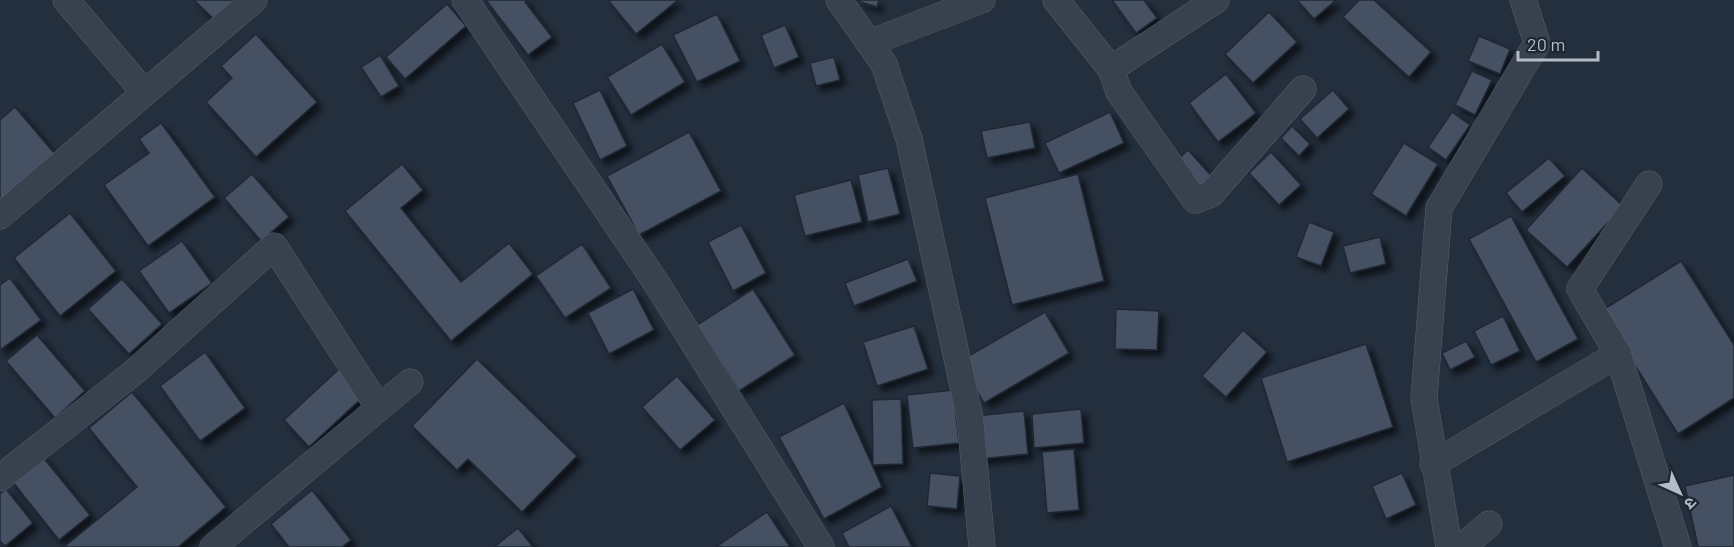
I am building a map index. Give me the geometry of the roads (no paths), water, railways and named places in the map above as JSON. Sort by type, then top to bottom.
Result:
[{"type":"street","points":[[66,0],[144,92]]},
{"type":"street","points":[[0,216],[254,0]]},
{"type":"street","points":[[465,0],[655,281],[821,547]]},
{"type":"street","points":[[838,0],[884,64],[909,139],[970,418],[982,547]]},
{"type":"street","points":[[869,43],[982,0]]},
{"type":"street","points":[[1056,0],[1111,69],[1119,92],[1195,200],[1211,194],[1303,88]]},
{"type":"street","points":[[1111,69],[1216,0]]},
{"type":"street","points":[[1449,547],[1433,464],[1424,398],[1438,208],[1537,43],[1523,0]]},
{"type":"street","points":[[1649,184],[1580,289],[1618,354],[1678,547]]},
{"type":"street","points":[[0,478],[133,373],[274,246],[379,408]]},
{"type":"street","points":[[1433,464],[1618,354]]},
{"type":"street","points":[[213,547],[410,382]]},
{"type":"street","points":[[1462,547],[1489,524]]}]
